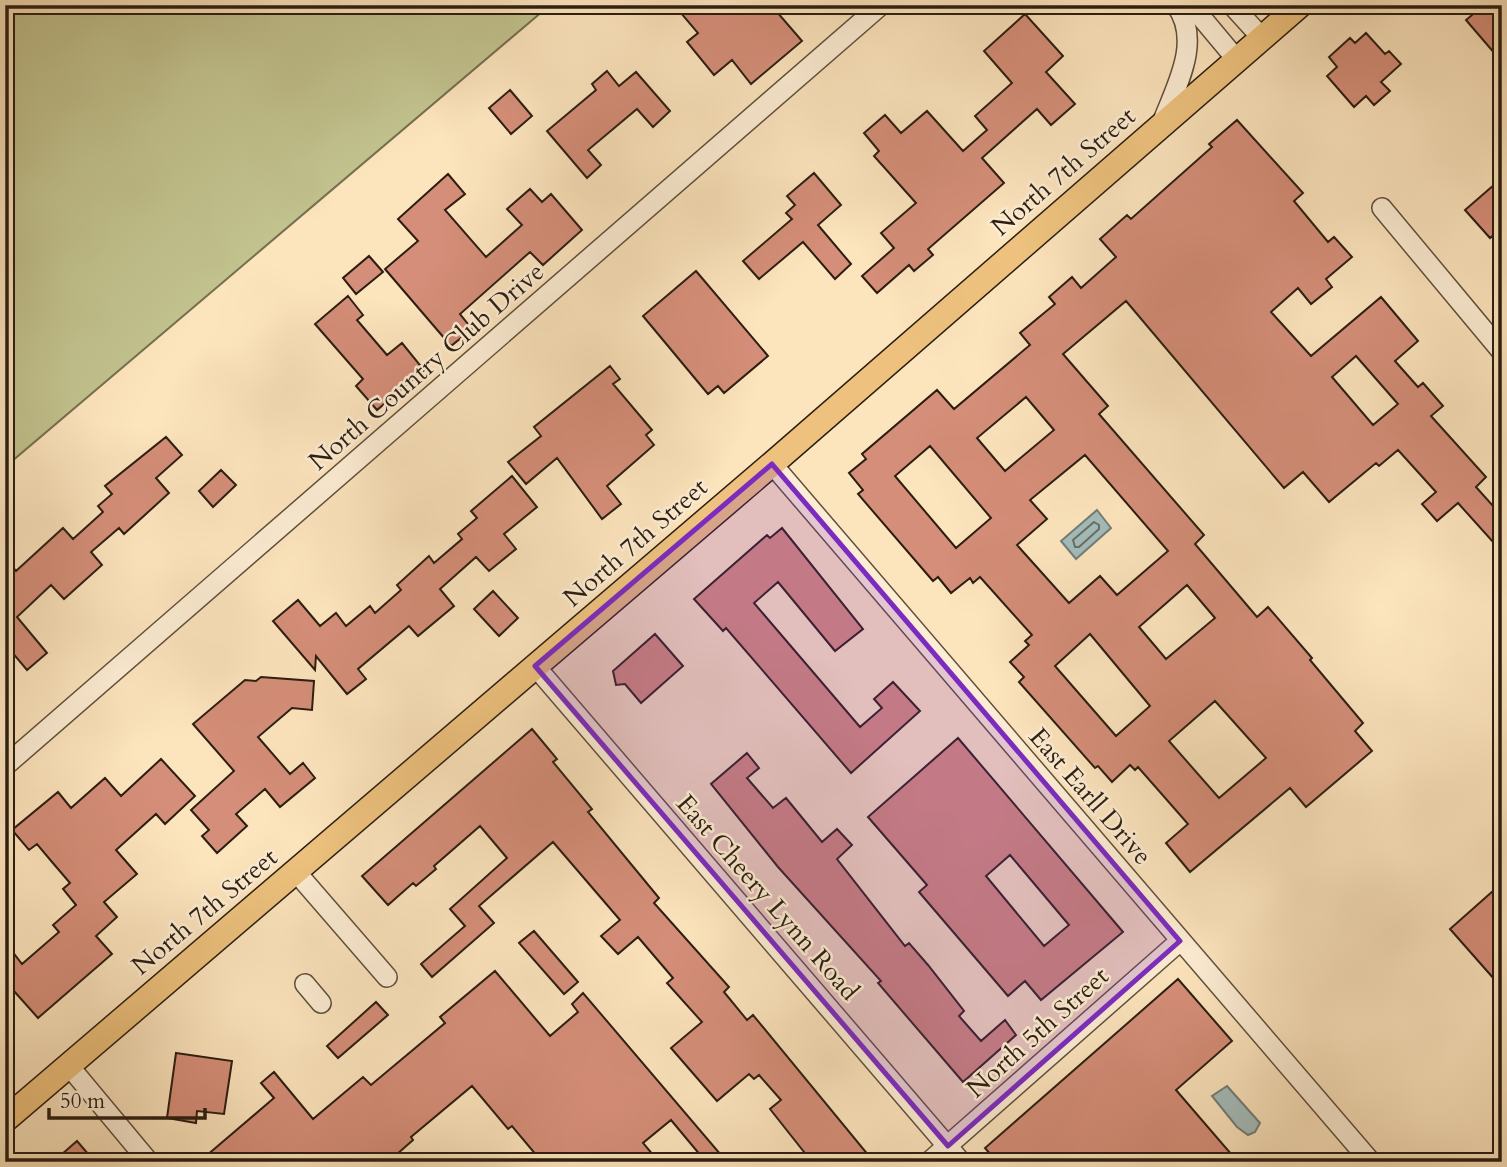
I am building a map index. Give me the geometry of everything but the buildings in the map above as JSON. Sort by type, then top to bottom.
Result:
[{"type":"main road","name":"North 7th Street","points":[[5,1121],[772,464],[1300,5]]},
{"type":"street","name":"North Country Club Drive","points":[[5,766],[881,5]]},
{"type":"street","points":[[1161,126],[1183,65],[1188,39],[1188,28],[1176,5]]},
{"type":"street","points":[[1191,5],[1237,60]]},
{"type":"street","points":[[1232,5],[1262,38]]},
{"type":"street","points":[[1382,208],[1502,352]]},
{"type":"street","name":"East Earll Drive","points":[[772,464],[1371,1162]]},
{"type":"street","name":"East Cheery Lynn Road","points":[[535,666],[961,1162]]},
{"type":"street","points":[[296,872],[387,977]]},
{"type":"street","name":"North 5th Street","points":[[929,1162],[1180,941]]},
{"type":"street","points":[[305,984],[321,1003]]},
{"type":"street","points":[[69,1066],[149,1162]]},
{"type":"highlighted area","points":[[772,464],[1180,941],[948,1146],[535,666]]},
{"type":"green space","points":[[5,5],[550,5],[5,467]]},
{"type":"water","points":[[1097,510],[1111,528],[1076,559],[1061,541]]},
{"type":"water","points":[[1227,1086],[1260,1123],[1255,1132],[1248,1135],[1237,1127],[1212,1096]]}]
